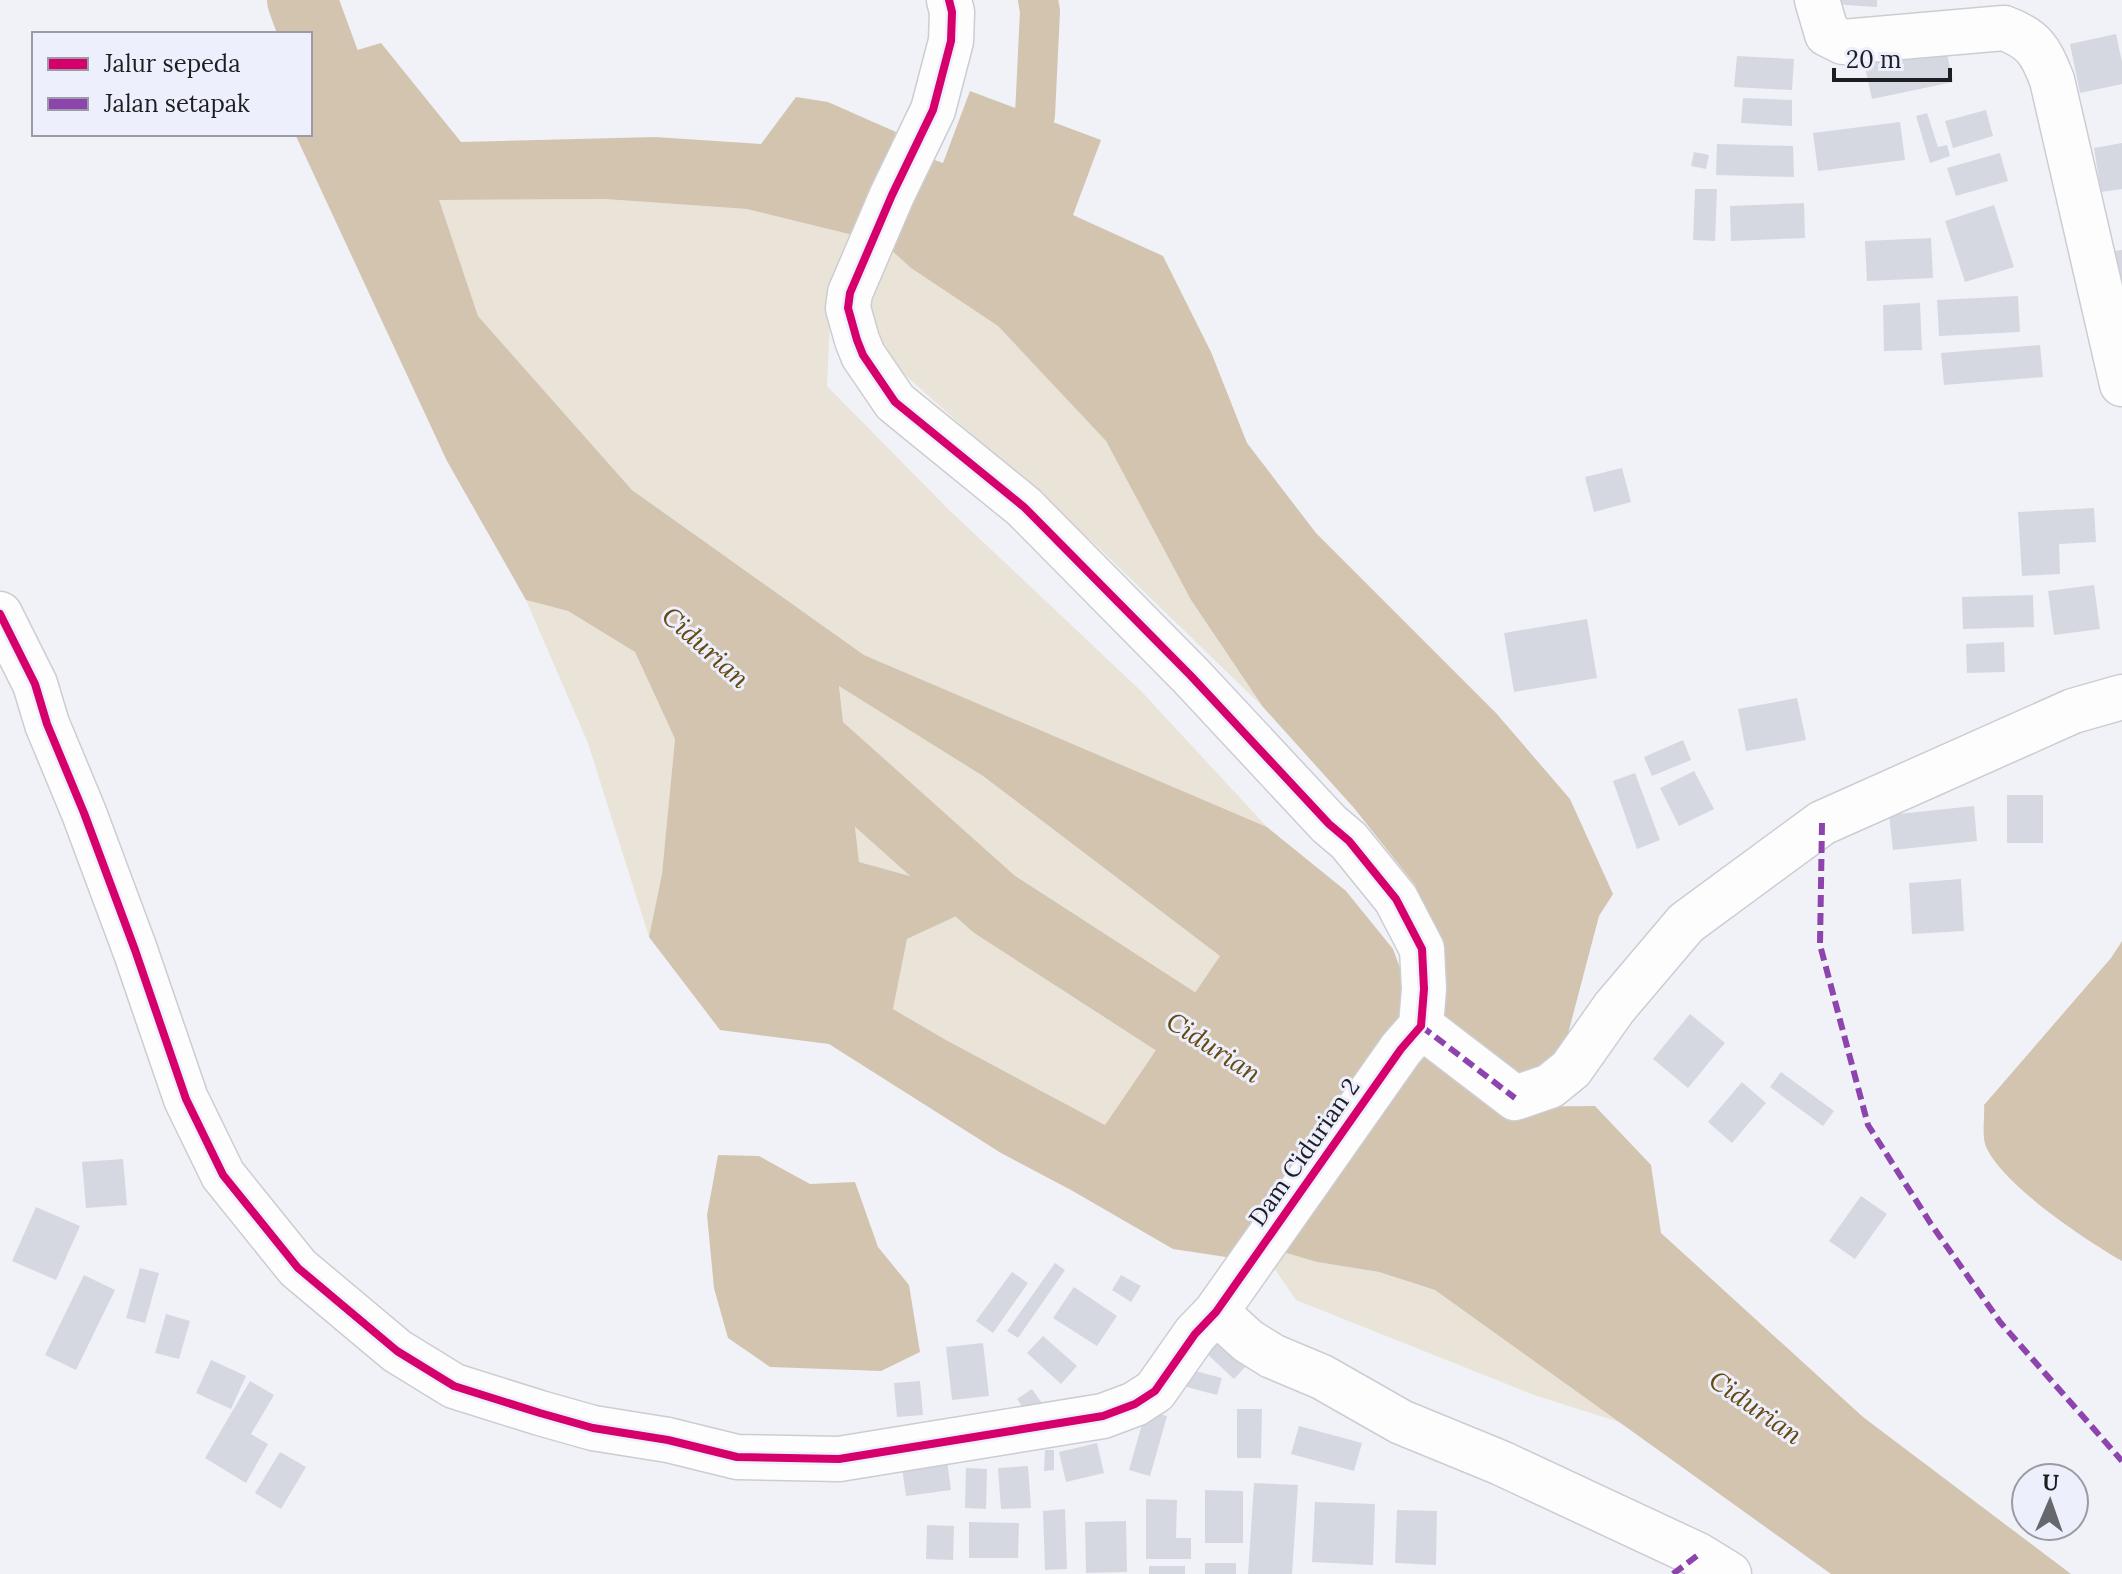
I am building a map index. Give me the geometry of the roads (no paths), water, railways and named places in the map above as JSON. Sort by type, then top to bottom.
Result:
[{"type":"street","points":[[949,0],[952,12],[951,41],[933,110],[898,181],[850,293],[848,308],[851,324],[863,355],[895,402],[1024,507],[1191,676],[1329,824],[1349,841],[1396,899],[1422,949],[1424,989],[1411,1037],[1515,1098],[1550,1086],[1571,1069],[1614,1008],[1686,923],[1822,823],[2073,711],[2122,697]]},
{"type":"street","points":[[1817,0],[1827,34],[1843,42],[2004,28],[2034,44],[2052,80],[2122,384]]},
{"type":"street","name":"Dam Cidurian 2","points":[[0,614],[35,684],[47,724],[135,950],[186,1099],[223,1175],[298,1268],[397,1351],[454,1386],[593,1428],[668,1440],[737,1457],[839,1459],[1103,1416],[1135,1404],[1155,1391],[1195,1334],[1228,1295],[1411,1037]]},
{"type":"street","points":[[1228,1295],[1248,1341],[1272,1356],[1322,1377],[1401,1422],[1528,1475],[1700,1568]]},
{"type":"water","points":[[381,43],[461,142],[655,137],[761,144],[796,97],[828,102],[896,132],[857,236],[747,209],[605,199],[439,200],[478,316],[632,490],[864,655],[1267,827],[1346,891],[1393,949],[1410,995],[1400,1033],[1256,1232],[1226,1257],[1173,1249],[1001,1153],[829,1044],[720,1030],[649,937],[662,874],[675,739],[635,652],[568,611],[526,600],[447,461],[296,136],[312,136],[312,63]],"holes":[[[839,686],[983,776],[1220,956],[1105,1125],[893,1009],[907,939],[976,907],[950,887],[859,862]]]},
{"type":"water","points":[[970,91],[1101,140],[1073,215],[1163,256],[1211,352],[1247,443],[1316,533],[1496,713],[1570,799],[1613,894],[1599,916],[1564,1049],[1517,1089],[1444,1035],[1440,944],[1415,885],[1354,808],[1263,707],[1191,600],[1106,441],[998,326],[911,268],[881,241],[921,155],[943,163]]},
{"type":"water","points":[[2122,941],[2122,1261],[2028,1195],[1997,1164],[1984,1139],[1984,1105],[2111,958]]},
{"type":"water","points":[[1416,1043],[1512,1107],[1595,1106],[1651,1165],[1661,1233],[1863,1417],[2010,1528],[2010,1542],[2029,1542],[2071,1574],[1831,1574],[1435,1290],[1379,1272],[1317,1262],[1269,1248]]},
{"type":"water","points":[[718,1155],[759,1156],[810,1184],[855,1182],[878,1247],[909,1285],[920,1352],[881,1371],[770,1367],[728,1338],[714,1288],[707,1215]]},
{"type":"waterway","name":"Cidurian","points":[[302,0],[357,150]]},
{"type":"waterway","points":[[1014,163],[1035,115],[1038,0]]},
{"type":"waterway","name":"Cidurian","points":[[777,710],[994,904],[1257,1074]]}]
